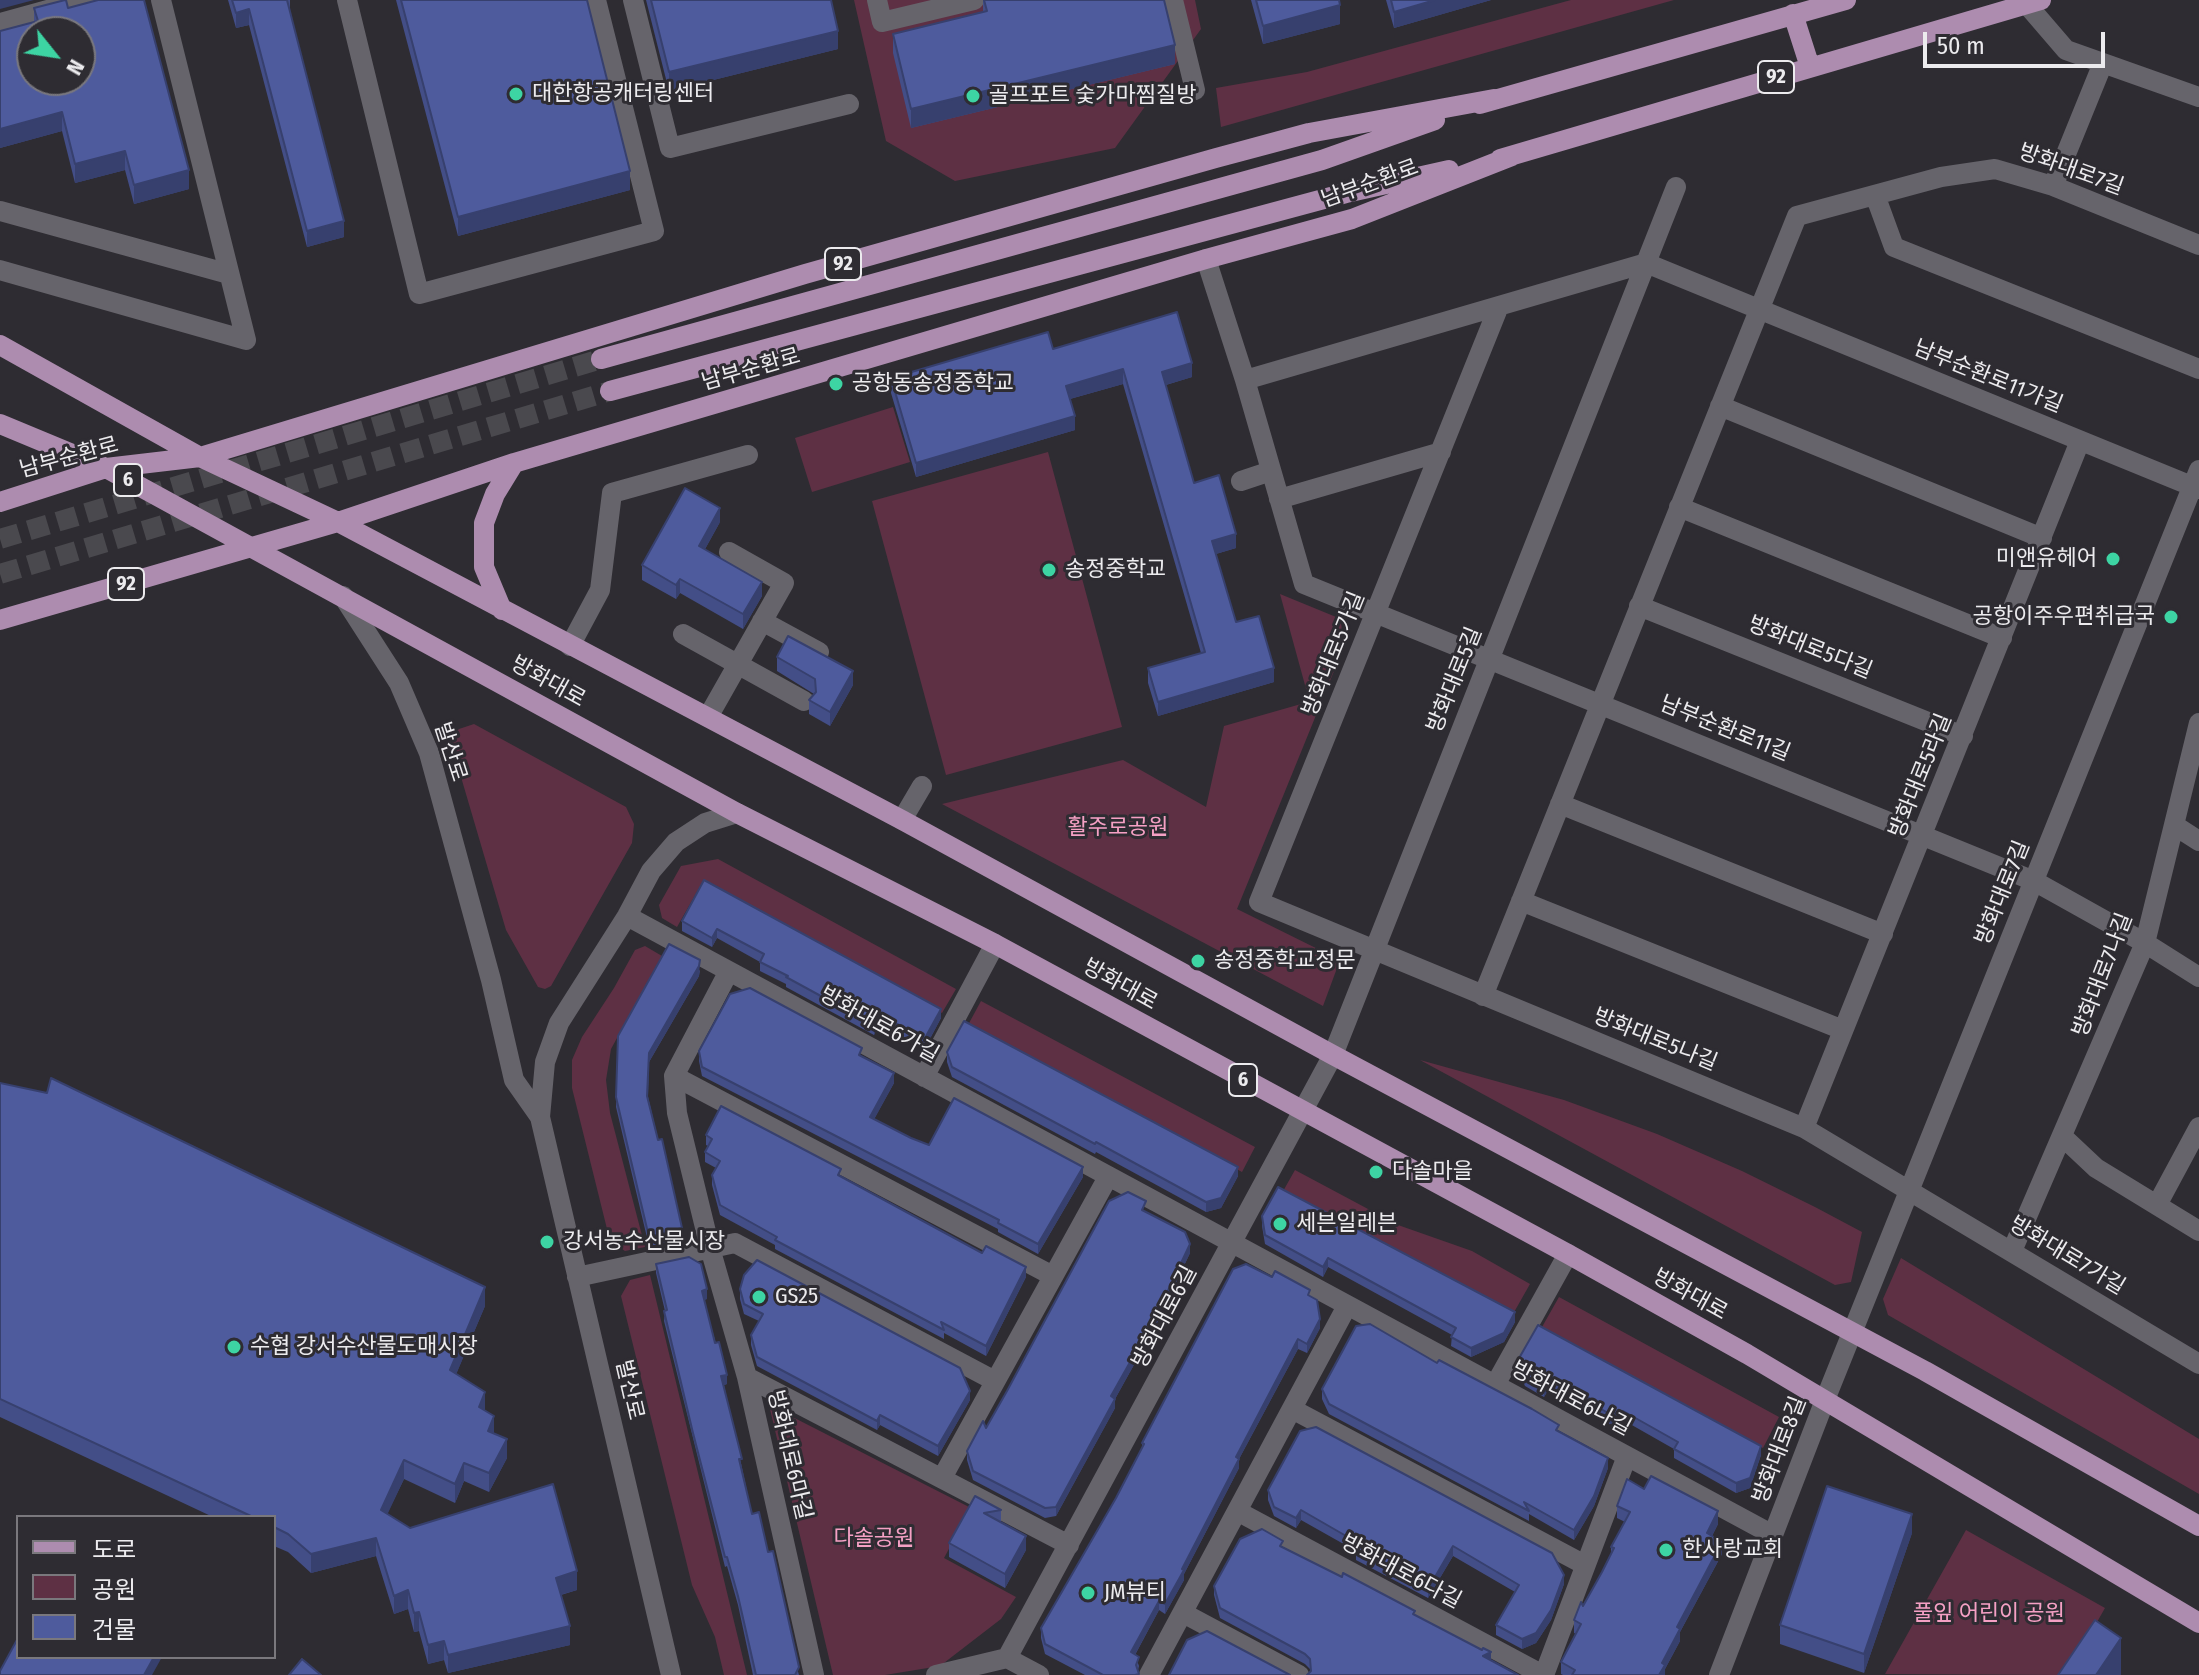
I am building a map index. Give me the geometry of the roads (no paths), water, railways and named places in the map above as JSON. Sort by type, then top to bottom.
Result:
[{"type":"main road","name":"남부순환로","points":[[601,359],[1322,160],[1494,99],[1846,0]]},
{"type":"main road","name":"남부순환로","points":[[610,391],[1330,197],[1512,156],[2029,2]]},
{"type":"main road","points":[[1793,14],[1810,67]]},
{"type":"main road","name":"남부순환로","points":[[0,502],[106,468],[200,457],[805,274],[1216,158],[1309,133],[1494,99]]},
{"type":"main road","name":"남부순환로","points":[[0,620],[338,522],[514,463],[1206,259],[1352,219],[1512,156]]},
{"type":"main road","name":"방화대로","points":[[0,345],[200,457],[338,522],[902,820],[1852,1332],[2199,1526]]},
{"type":"main road","name":"방화대로","points":[[0,424],[106,468],[737,813],[995,944],[1568,1254],[1747,1354],[2199,1623]]},
{"type":"main road","points":[[502,610],[484,567],[484,523],[495,494],[514,463]]},
{"type":"street","points":[[0,23],[84,0]]},
{"type":"street","points":[[0,270],[246,340],[161,0]]},
{"type":"street","points":[[347,0],[419,294],[654,231],[596,0]]},
{"type":"street","points":[[633,0],[670,148],[849,104]]},
{"type":"street","points":[[877,0],[882,22],[974,0]]},
{"type":"street","points":[[1173,0],[1195,90]]},
{"type":"street","points":[[2029,2],[2066,50],[2199,97]]},
{"type":"street","points":[[2053,186],[2103,63]]},
{"type":"street","name":"방화대로7길","points":[[1875,195],[1941,177],[1995,169],[2053,186],[2199,245]]},
{"type":"street","points":[[1245,380],[1646,263],[1676,187]]},
{"type":"street","points":[[1483,996],[1797,216],[1875,195],[1894,247],[2199,369]]},
{"type":"street","points":[[0,211],[229,274]]},
{"type":"street","name":"남부순환로11길","points":[[1206,259],[1245,380],[1304,584],[2034,881],[2199,977]]},
{"type":"street","name":"남부순환로11가길","points":[[1646,263],[2080,441],[2197,482]]},
{"type":"street","name":"방화대로5길","points":[[1303,1113],[1333,1055],[1646,263]]},
{"type":"street","name":"방화대로5가길","points":[[1374,950],[1259,902],[1499,306]]},
{"type":"street","points":[[1720,406],[2042,538]]},
{"type":"street","name":"방화대로5라길","points":[[1804,1128],[2080,441]]},
{"type":"street","points":[[1279,499],[1441,452]]},
{"type":"street","points":[[570,646],[600,590],[612,493],[748,455]]},
{"type":"street","points":[[1241,481],[1271,471]]},
{"type":"street","name":"방화대로7길","points":[[1852,1332],[2197,482]]},
{"type":"street","points":[[1679,507],[2002,638]]},
{"type":"street","points":[[708,717],[784,583],[729,552]]},
{"type":"street","name":"발산로","points":[[343,596],[399,683],[429,753],[491,980],[514,1080],[540,1117]]},
{"type":"street","name":"방화대로5다길","points":[[1639,606],[1963,736]]},
{"type":"street","points":[[762,621],[819,652]]},
{"type":"street","points":[[683,634],[804,701]]},
{"type":"street","name":"방화대로7나길","points":[[2012,1251],[2145,943],[2199,723]]},
{"type":"street","points":[[902,820],[922,786]]},
{"type":"street","points":[[1560,804],[1883,934]]},
{"type":"street","name":"발산로","points":[[671,1675],[540,1117],[545,1062],[559,1023],[627,916],[651,871],[676,842],[705,823],[737,813]]},
{"type":"street","points":[[2174,825],[2199,841]]},
{"type":"street","points":[[1521,901],[1843,1030]]},
{"type":"street","name":"방화대로6가길","points":[[627,916],[1231,1244]]},
{"type":"street","points":[[924,1077],[995,944]]},
{"type":"street","name":"방화대로5나길","points":[[1374,950],[1804,1128],[1910,1190]]},
{"type":"street","points":[[729,971],[674,1076],[1053,1276]]},
{"type":"street","name":"방화대로6마길","points":[[674,1076],[684,1148],[747,1377],[814,1675]]},
{"type":"street","name":"방화대로6길","points":[[1007,1658],[1303,1113]]},
{"type":"street","points":[[2157,1205],[2199,1127]]},
{"type":"street","points":[[2063,1137],[2096,1168],[2199,1231]]},
{"type":"street","points":[[942,1478],[1108,1177]]},
{"type":"street","name":"방화대로7가길","points":[[1910,1190],[2199,1364]]},
{"type":"street","points":[[577,1277],[735,1243],[995,1381]]},
{"type":"street","name":"방화대로6나길","points":[[1231,1244],[1773,1535]]},
{"type":"street","points":[[1495,1385],[1568,1254]]},
{"type":"street","points":[[1149,1675],[1347,1306]]},
{"type":"street","name":"방화대로8길","points":[[1719,1675],[1852,1332]]},
{"type":"street","points":[[747,1377],[1069,1545]]},
{"type":"street","points":[[1292,1409],[1585,1565]]},
{"type":"street","name":"방화대로6다길","points":[[1237,1511],[1543,1675],[1627,1456]]},
{"type":"street","points":[[1183,1613],[1299,1675]]},
{"type":"street","points":[[936,1675],[1007,1658],[1039,1675]]},
{"type":"tunnel","points":[[0,539],[601,359]]},
{"type":"tunnel","points":[[0,574],[610,391]]},
{"type":"place","name":"대한항공캐터링센터","points":[[516,94]]},
{"type":"place","name":"골프포트 숯가마찜질방","points":[[973,96]]},
{"type":"place","name":"공항동송정중학교","points":[[836,384]]},
{"type":"place","name":"미앤유헤어","points":[[2113,559]]},
{"type":"place","name":"송정중학교","points":[[1049,570]]},
{"type":"place","name":"공항이주우편취급국","points":[[2171,617]]},
{"type":"place","name":"송정중학교정문","points":[[1198,961]]},
{"type":"place","name":"다솔마을","points":[[1376,1172]]},
{"type":"place","name":"세븐일레븐","points":[[1280,1224]]},
{"type":"place","name":"강서농수산물시장","points":[[547,1242]]},
{"type":"place","name":"GS25","points":[[759,1297]]},
{"type":"place","name":"수협 강서수산물도매시장","points":[[234,1347]]},
{"type":"place","name":"한사랑교회","points":[[1666,1550]]},
{"type":"place","name":"JM뷰티","points":[[1088,1593]]},
{"type":"park label","name":"활주로공원","points":[[1118,828]]},
{"type":"park label","name":"다솔공원","points":[[874,1539]]},
{"type":"park label","name":"풀잎 어린이 공원","points":[[1989,1614]]}]
